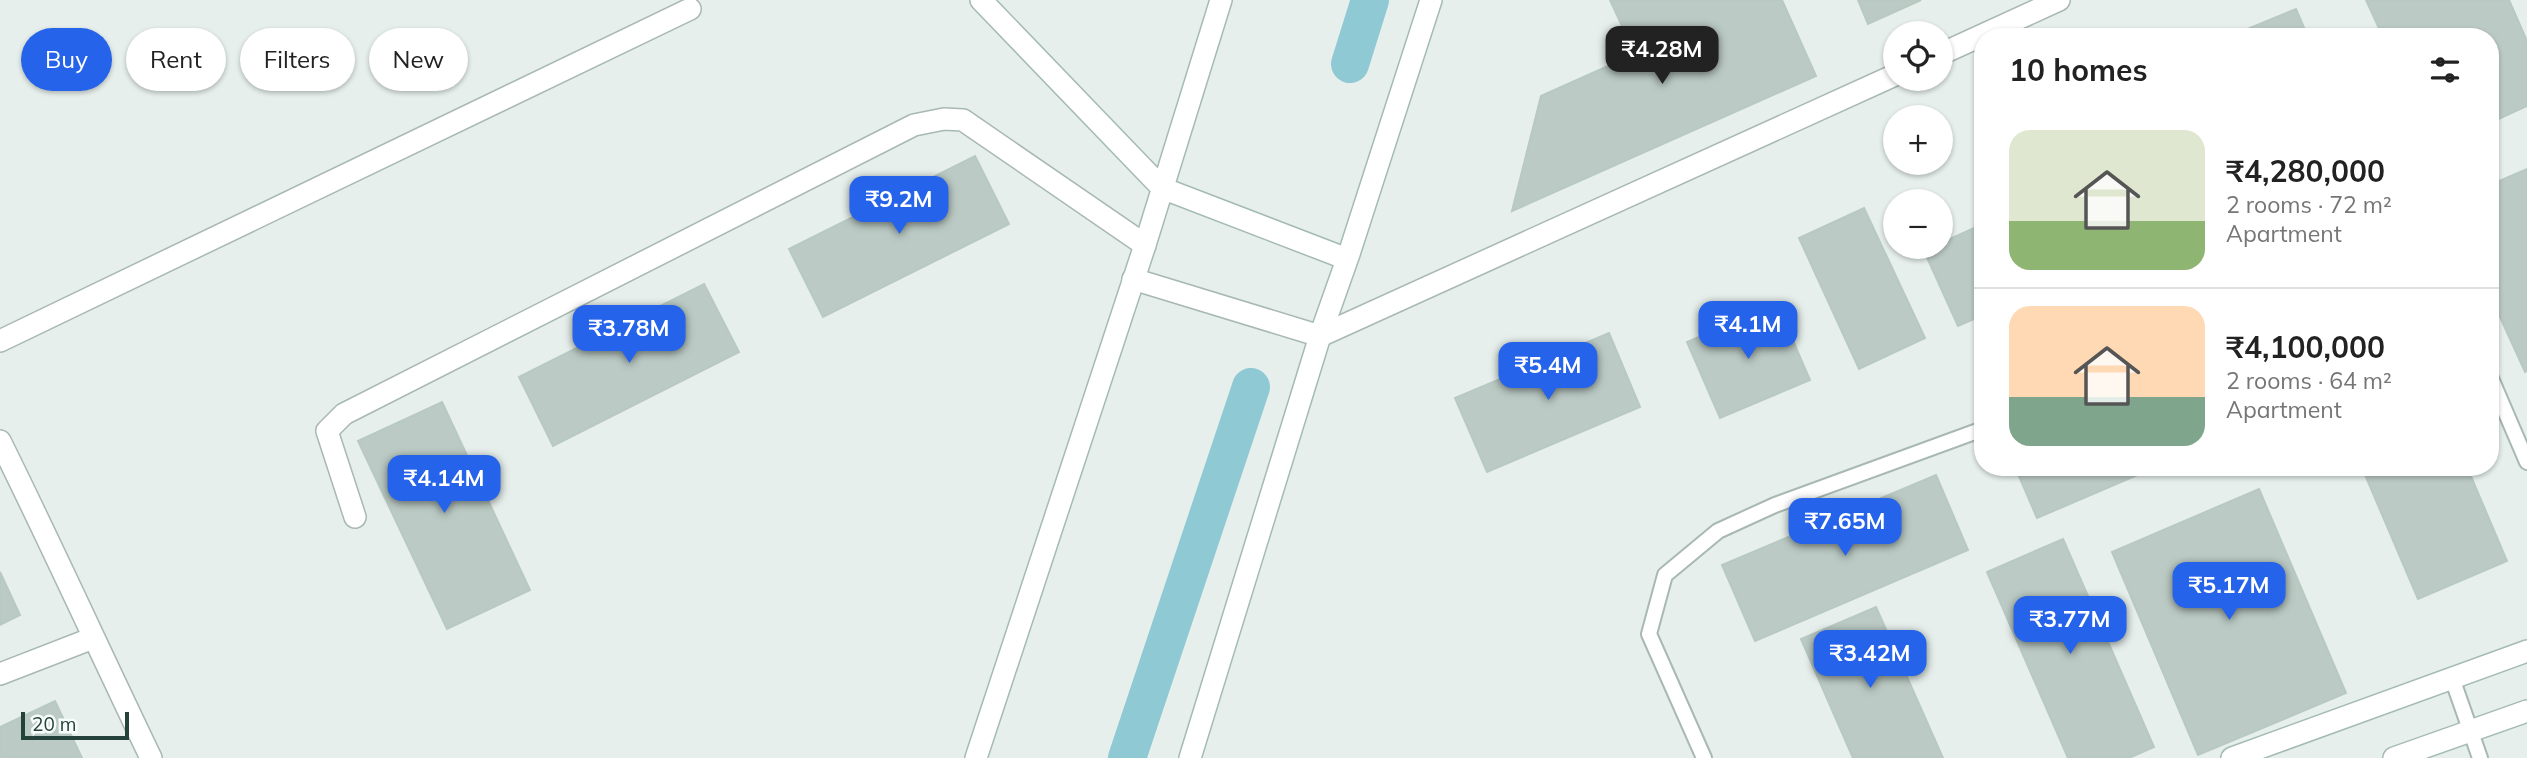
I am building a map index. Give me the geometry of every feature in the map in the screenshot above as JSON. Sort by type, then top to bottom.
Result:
[{"type":"street","points":[[981,0],[1162,188],[1347,259]]},
{"type":"street","points":[[976,758],[1145,245],[1222,0]]},
{"type":"street","points":[[1998,28],[2059,0]]},
{"type":"street","points":[[1190,758],[1320,336],[1434,2]]},
{"type":"street","points":[[0,341],[691,9]]},
{"type":"street","points":[[1953,49],[1974,39]]},
{"type":"street","points":[[1133,279],[1320,336],[1883,80]]},
{"type":"street","points":[[355,517],[327,430],[344,414],[914,125],[944,119],[963,120],[1145,245]]},
{"type":"street","points":[[0,441],[63,568],[93,638],[151,758]]},
{"type":"street","points":[[0,674],[93,638]]},
{"type":"street","points":[[2232,758],[2527,651]]},
{"type":"street","points":[[2394,758],[2527,711]]},
{"type":"lane","points":[[2499,397],[2527,462]]},
{"type":"lane","points":[[1704,758],[1649,634],[1665,575],[1718,531],[1775,505],[1974,432]]},
{"type":"lane","points":[[2452,678],[2480,758]]},
{"type":"building","points":[[1610,0],[1782,0],[1816,76],[1512,211],[1541,96],[1635,54]]},
{"type":"building","points":[[1858,0],[1921,0],[1868,24]]},
{"type":"building","points":[[2366,0],[2509,0],[2527,41],[2527,106],[2499,119],[2499,28],[2379,28]]},
{"type":"building","points":[[2296,9],[2304,28],[2250,28]]},
{"type":"building","points":[[975,156],[1009,224],[823,317],[789,249]]},
{"type":"building","points":[[2527,169],[2525,372],[2499,315],[2499,181]]},
{"type":"building","points":[[1864,208],[1883,248],[1883,259],[1888,259],[1925,338],[1859,369],[1799,238]]},
{"type":"building","points":[[1974,228],[1974,319],[1958,326],[1928,259],[1953,259],[1953,238]]},
{"type":"building","points":[[704,284],[739,352],[553,446],[519,377]]},
{"type":"building","points":[[1777,304],[1810,380],[1720,418],[1687,342]]},
{"type":"building","points":[[1609,333],[1640,407],[1487,472],[1455,398]]},
{"type":"building","points":[[442,402],[530,590],[447,629],[358,441]]},
{"type":"building","points":[[1936,475],[1968,550],[1755,641],[1722,565]]},
{"type":"building","points":[[2019,476],[2135,476],[2037,518]]},
{"type":"building","points":[[2366,476],[2471,476],[2507,561],[2418,599]]},
{"type":"building","points":[[2259,489],[2346,693],[2198,755],[2112,552]]},
{"type":"building","points":[[2063,539],[2154,747],[2129,758],[2068,758],[1987,572]]},
{"type":"building","points":[[0,572],[20,615],[0,625]]},
{"type":"building","points":[[1876,607],[1943,758],[1853,758],[1801,639]]},
{"type":"building","points":[[55,701],[82,758],[0,758],[0,727]]},
{"type":"waterway","points":[[1350,64],[1370,0]]},
{"type":"waterway","points":[[1127,758],[1251,387]]}]
